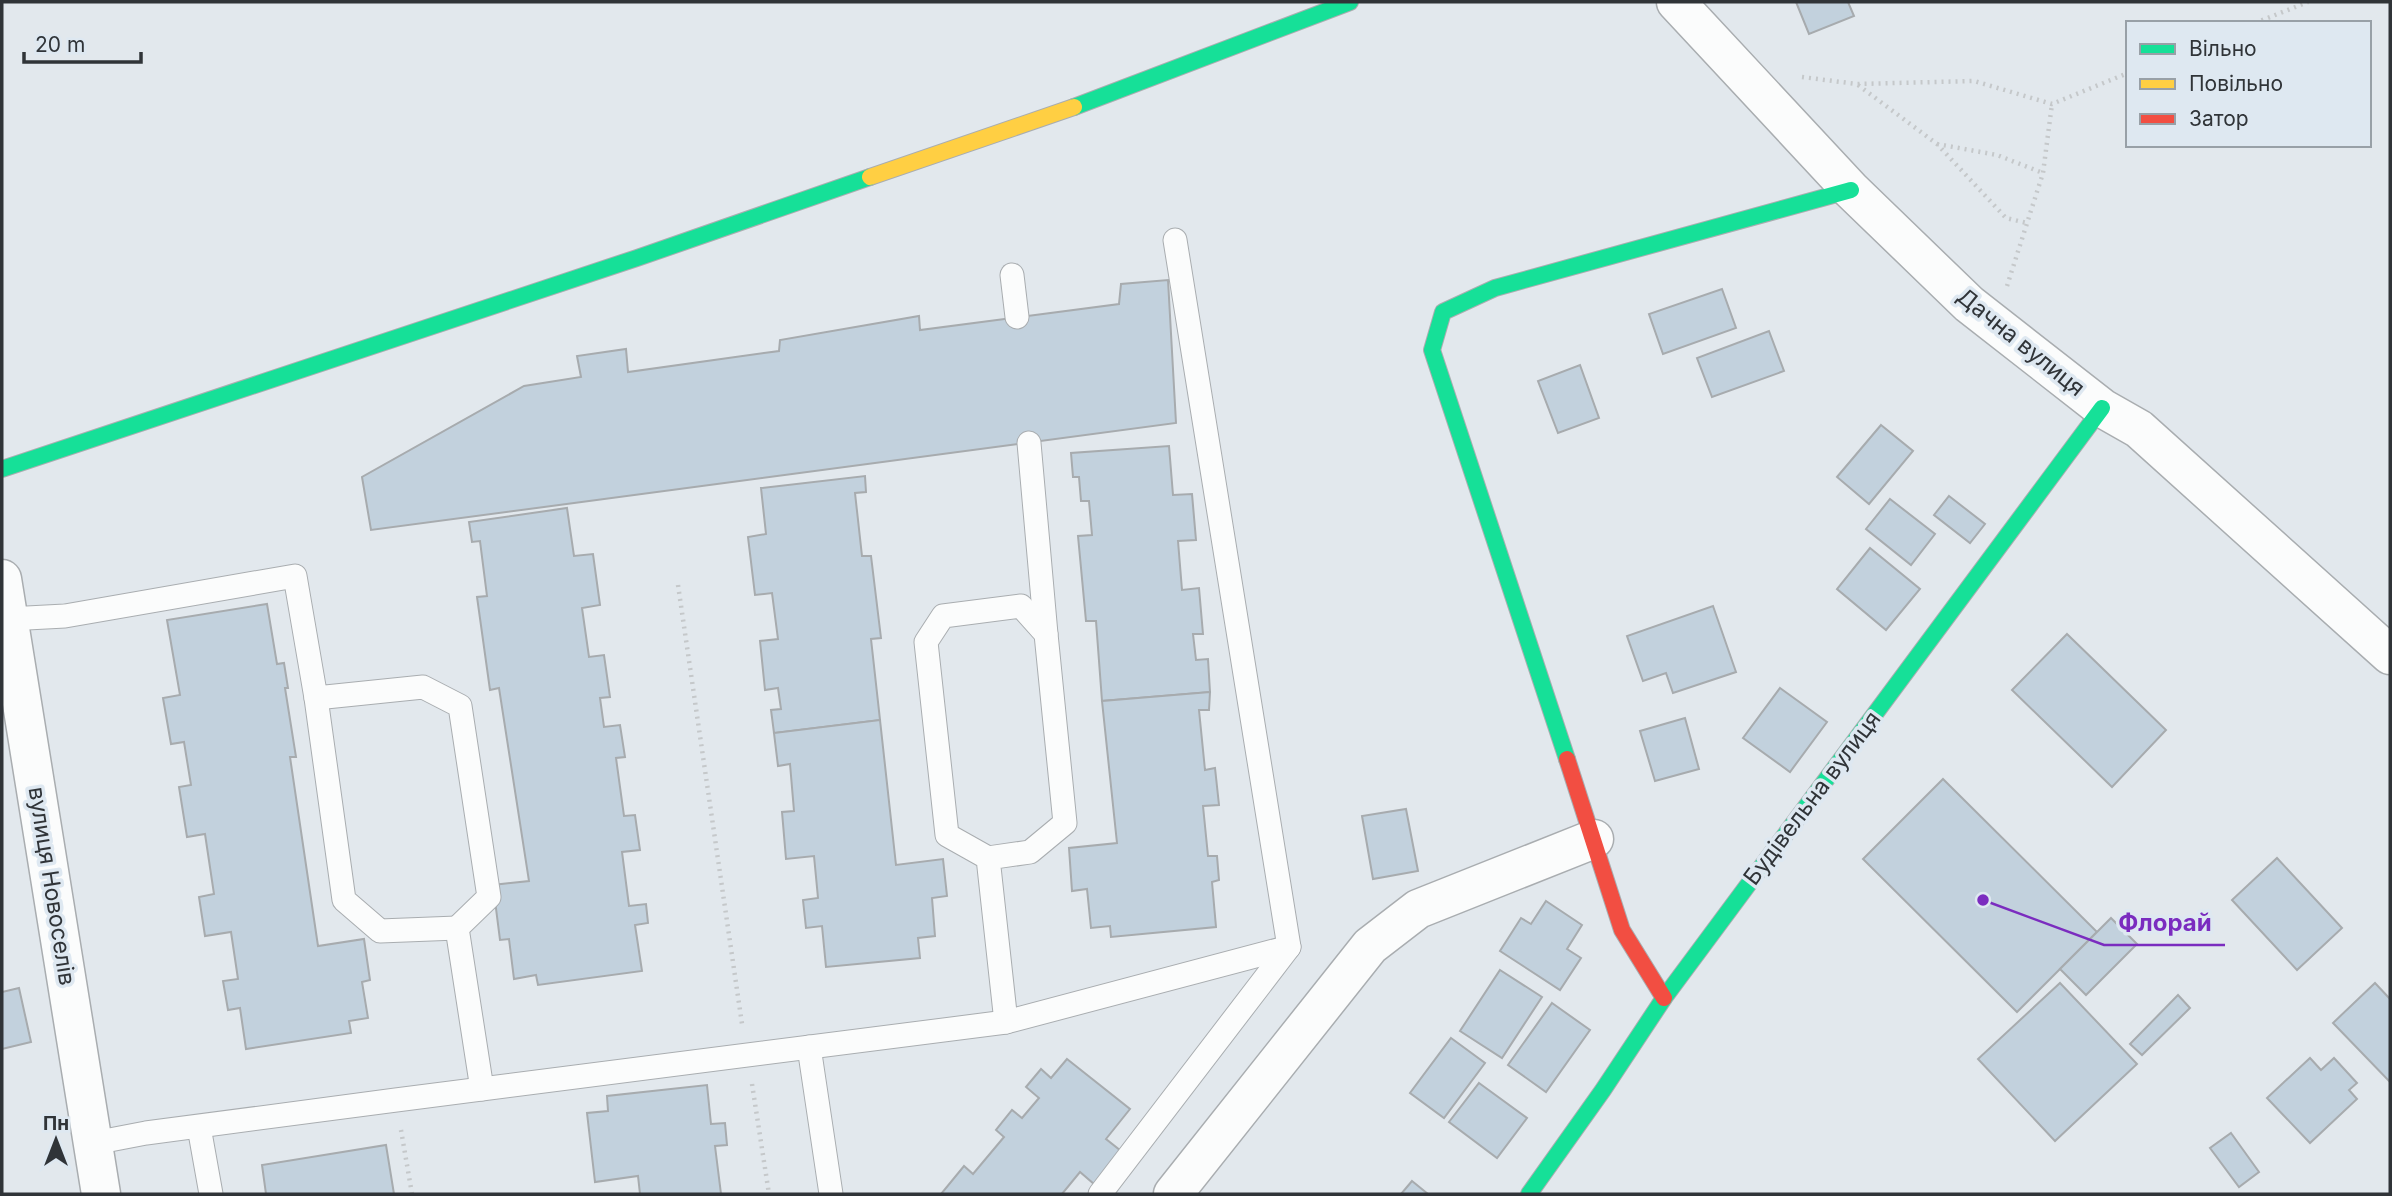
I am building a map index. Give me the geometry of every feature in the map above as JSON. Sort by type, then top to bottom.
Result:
[{"type":"street","points":[[2,469],[637,258],[1064,110],[1350,2]]},
{"type":"street","name":"Дачна вулиця","points":[[1676,2],[1851,190],[1969,304],[2102,408],[2138,429],[2390,655]]},
{"type":"street","points":[[1664,998],[1622,930],[1432,351],[1443,312],[1494,288],[1851,190]]},
{"type":"street","name":"Будівельна вулиця","points":[[1529,1194],[1664,998],[2102,408]]},
{"type":"street","name":"вулиця Новоселів","points":[[2,579],[101,1194]]},
{"type":"street","points":[[1173,1194],[1370,946],[1418,909],[1594,839]]},
{"type":"lane","points":[[1100,1194],[1289,947],[1175,240]]},
{"type":"lane","points":[[1012,275],[1017,317]]},
{"type":"lane","points":[[1029,443],[1065,823],[1030,852],[988,858],[947,835],[926,642],[943,616],[1021,606],[1046,634]]},
{"type":"lane","points":[[8,619],[65,616],[295,576],[317,698],[344,900],[380,931],[457,928],[489,897],[460,706],[423,687],[317,698]]},
{"type":"lane","points":[[988,858],[1006,1022]]},
{"type":"lane","points":[[457,928],[482,1088]]},
{"type":"lane","points":[[94,1143],[146,1133],[482,1088],[1006,1022],[1289,947]]},
{"type":"lane","points":[[809,1047],[831,1194]]},
{"type":"lane","points":[[199,1127],[211,1194]]},
{"type":"path","points":[[2260,21],[2308,2]]},
{"type":"path","points":[[1794,75],[1857,84],[1974,81],[2052,104],[2126,75]]},
{"type":"path","points":[[1857,84],[1937,144],[2006,218],[2027,223]]},
{"type":"path","points":[[1995,323],[2043,173],[2052,104]]},
{"type":"path","points":[[1937,144],[1997,155],[2043,173]]},
{"type":"path","points":[[678,585],[769,1194]]},
{"type":"path","points":[[396,1100],[412,1194]]},
{"type":"building","points":[[1796,2],[1848,2],[1854,16],[1809,34]]},
{"type":"building","points":[[1168,280],[1176,423],[371,530],[362,477],[524,386],[581,377],[577,356],[626,349],[628,372],[779,351],[780,340],[919,316],[920,330],[1119,304],[1121,284]]},
{"type":"building","points":[[1722,289],[1736,328],[1663,354],[1649,314]]},
{"type":"building","points":[[1769,331],[1784,371],[1712,397],[1697,358]]},
{"type":"building","points":[[1580,365],[1599,418],[1558,433],[1538,381]]},
{"type":"building","points":[[1881,425],[1913,451],[1869,504],[1837,477]]},
{"type":"building","points":[[1169,446],[1173,495],[1192,494],[1196,540],[1178,541],[1182,590],[1199,588],[1203,634],[1193,634],[1196,660],[1208,659],[1210,692],[1102,701],[1096,621],[1086,621],[1078,536],[1092,535],[1089,501],[1081,501],[1079,477],[1073,477],[1071,453]]},
{"type":"building","points":[[865,476],[866,492],[855,493],[862,556],[871,556],[881,638],[871,639],[880,720],[774,733],[771,710],[781,709],[778,688],[765,690],[760,641],[778,639],[772,593],[755,595],[748,537],[766,534],[761,488]]},
{"type":"building","points":[[1949,496],[1985,524],[1970,543],[1934,515]]},
{"type":"building","points":[[1890,499],[1935,534],[1911,565],[1866,529]]},
{"type":"building","points":[[567,508],[574,556],[593,554],[600,605],[582,608],[589,657],[604,655],[610,697],[600,698],[604,727],[620,725],[625,757],[616,758],[624,816],[635,815],[640,850],[622,852],[629,906],[646,904],[648,923],[635,925],[642,971],[538,985],[536,975],[514,979],[509,939],[500,940],[493,885],[529,881],[499,688],[490,690],[477,597],[487,596],[480,541],[472,542],[469,522]]},
{"type":"building","points":[[1870,548],[1920,589],[1886,630],[1837,589]]},
{"type":"building","points":[[267,604],[277,664],[284,663],[288,688],[285,688],[296,757],[290,757],[318,946],[364,939],[370,980],[362,982],[368,1018],[349,1021],[351,1033],[246,1049],[240,1008],[228,1010],[223,981],[238,979],[231,932],[205,936],[199,897],[214,894],[205,834],[187,837],[179,787],[191,785],[184,742],[171,744],[163,698],[180,695],[167,620]]},
{"type":"building","points":[[1713,606],[1736,672],[1673,693],[1666,673],[1643,681],[1627,636]]},
{"type":"building","points":[[2067,634],[2166,730],[2112,787],[2012,690]]},
{"type":"building","points":[[1780,688],[1827,722],[1790,772],[1743,738]]},
{"type":"building","points":[[1210,692],[1209,710],[1199,710],[1205,770],[1215,768],[1219,805],[1203,806],[1208,856],[1217,856],[1219,880],[1212,882],[1216,927],[1111,937],[1110,926],[1091,928],[1087,889],[1072,891],[1069,848],[1117,843],[1102,701]]},
{"type":"building","points":[[1685,718],[1699,769],[1655,781],[1640,731]]},
{"type":"building","points":[[880,720],[896,865],[943,859],[947,896],[932,898],[935,936],[918,938],[920,958],[826,967],[822,926],[806,928],[803,900],[818,898],[814,856],[786,859],[782,812],[794,811],[790,764],[778,766],[774,733]]},
{"type":"building","points":[[1943,779],[2097,932],[2017,1012],[1863,859]]},
{"type":"building","points":[[1406,809],[1418,871],[1373,879],[1362,816]]},
{"type":"building","points":[[2277,858],[2342,928],[2297,970],[2232,900]]},
{"type":"building","points":[[1546,901],[1582,925],[1567,949],[1581,958],[1560,990],[1500,951],[1521,918],[1531,924]]},
{"type":"building","points":[[2111,918],[2137,944],[2086,995],[2060,969]]},
{"type":"building","points":[[1500,970],[1542,997],[1502,1058],[1460,1031]]},
{"type":"building","points":[[2060,983],[2137,1064],[2055,1141],[1978,1059]]},
{"type":"building","points":[[2375,983],[2390,999],[2390,1082],[2333,1023]]},
{"type":"building","points":[[19,988],[31,1042],[2,1049],[2,992]]},
{"type":"building","points":[[2178,995],[2190,1008],[2142,1055],[2130,1044]]},
{"type":"building","points":[[1552,1003],[1590,1030],[1546,1092],[1508,1065]]},
{"type":"building","points":[[1451,1038],[1485,1063],[1444,1118],[1410,1093]]},
{"type":"building","points":[[2310,1058],[2321,1070],[2334,1058],[2357,1083],[2349,1090],[2357,1099],[2310,1143],[2267,1098]]},
{"type":"building","points":[[1067,1059],[1130,1109],[1106,1139],[1121,1151],[1094,1184],[1080,1172],[1062,1194],[941,1194],[964,1166],[973,1174],[1004,1137],[996,1130],[1012,1110],[1022,1118],[1039,1098],[1026,1087],[1041,1069],[1051,1078]]},
{"type":"building","points":[[1479,1083],[1527,1118],[1497,1158],[1449,1122]]},
{"type":"building","points":[[707,1085],[711,1124],[725,1123],[727,1145],[715,1146],[721,1194],[640,1194],[638,1176],[595,1182],[587,1113],[608,1111],[607,1096]]},
{"type":"building","points":[[2231,1133],[2259,1172],[2239,1187],[2210,1148]]},
{"type":"building","points":[[386,1145],[394,1194],[266,1194],[262,1165]]},
{"type":"building","points":[[1412,1181],[1428,1194],[1401,1194]]},
{"type":"traffic: fast","points":[[1074,107],[1350,2]]},
{"type":"traffic: fast","points":[[2,469],[637,258],[870,177]]},
{"type":"traffic: fast","points":[[1567,759],[1432,350],[1443,312],[1495,288],[1851,190]]},
{"type":"traffic: fast","points":[[1529,1194],[1664,998],[2102,408]]},
{"type":"traffic: slow","points":[[870,177],[1074,107]]},
{"type":"traffic: jam","points":[[1567,759],[1622,930],[1664,998]]},
{"type":"place","name":"Флорай","points":[[1983,900]]}]
